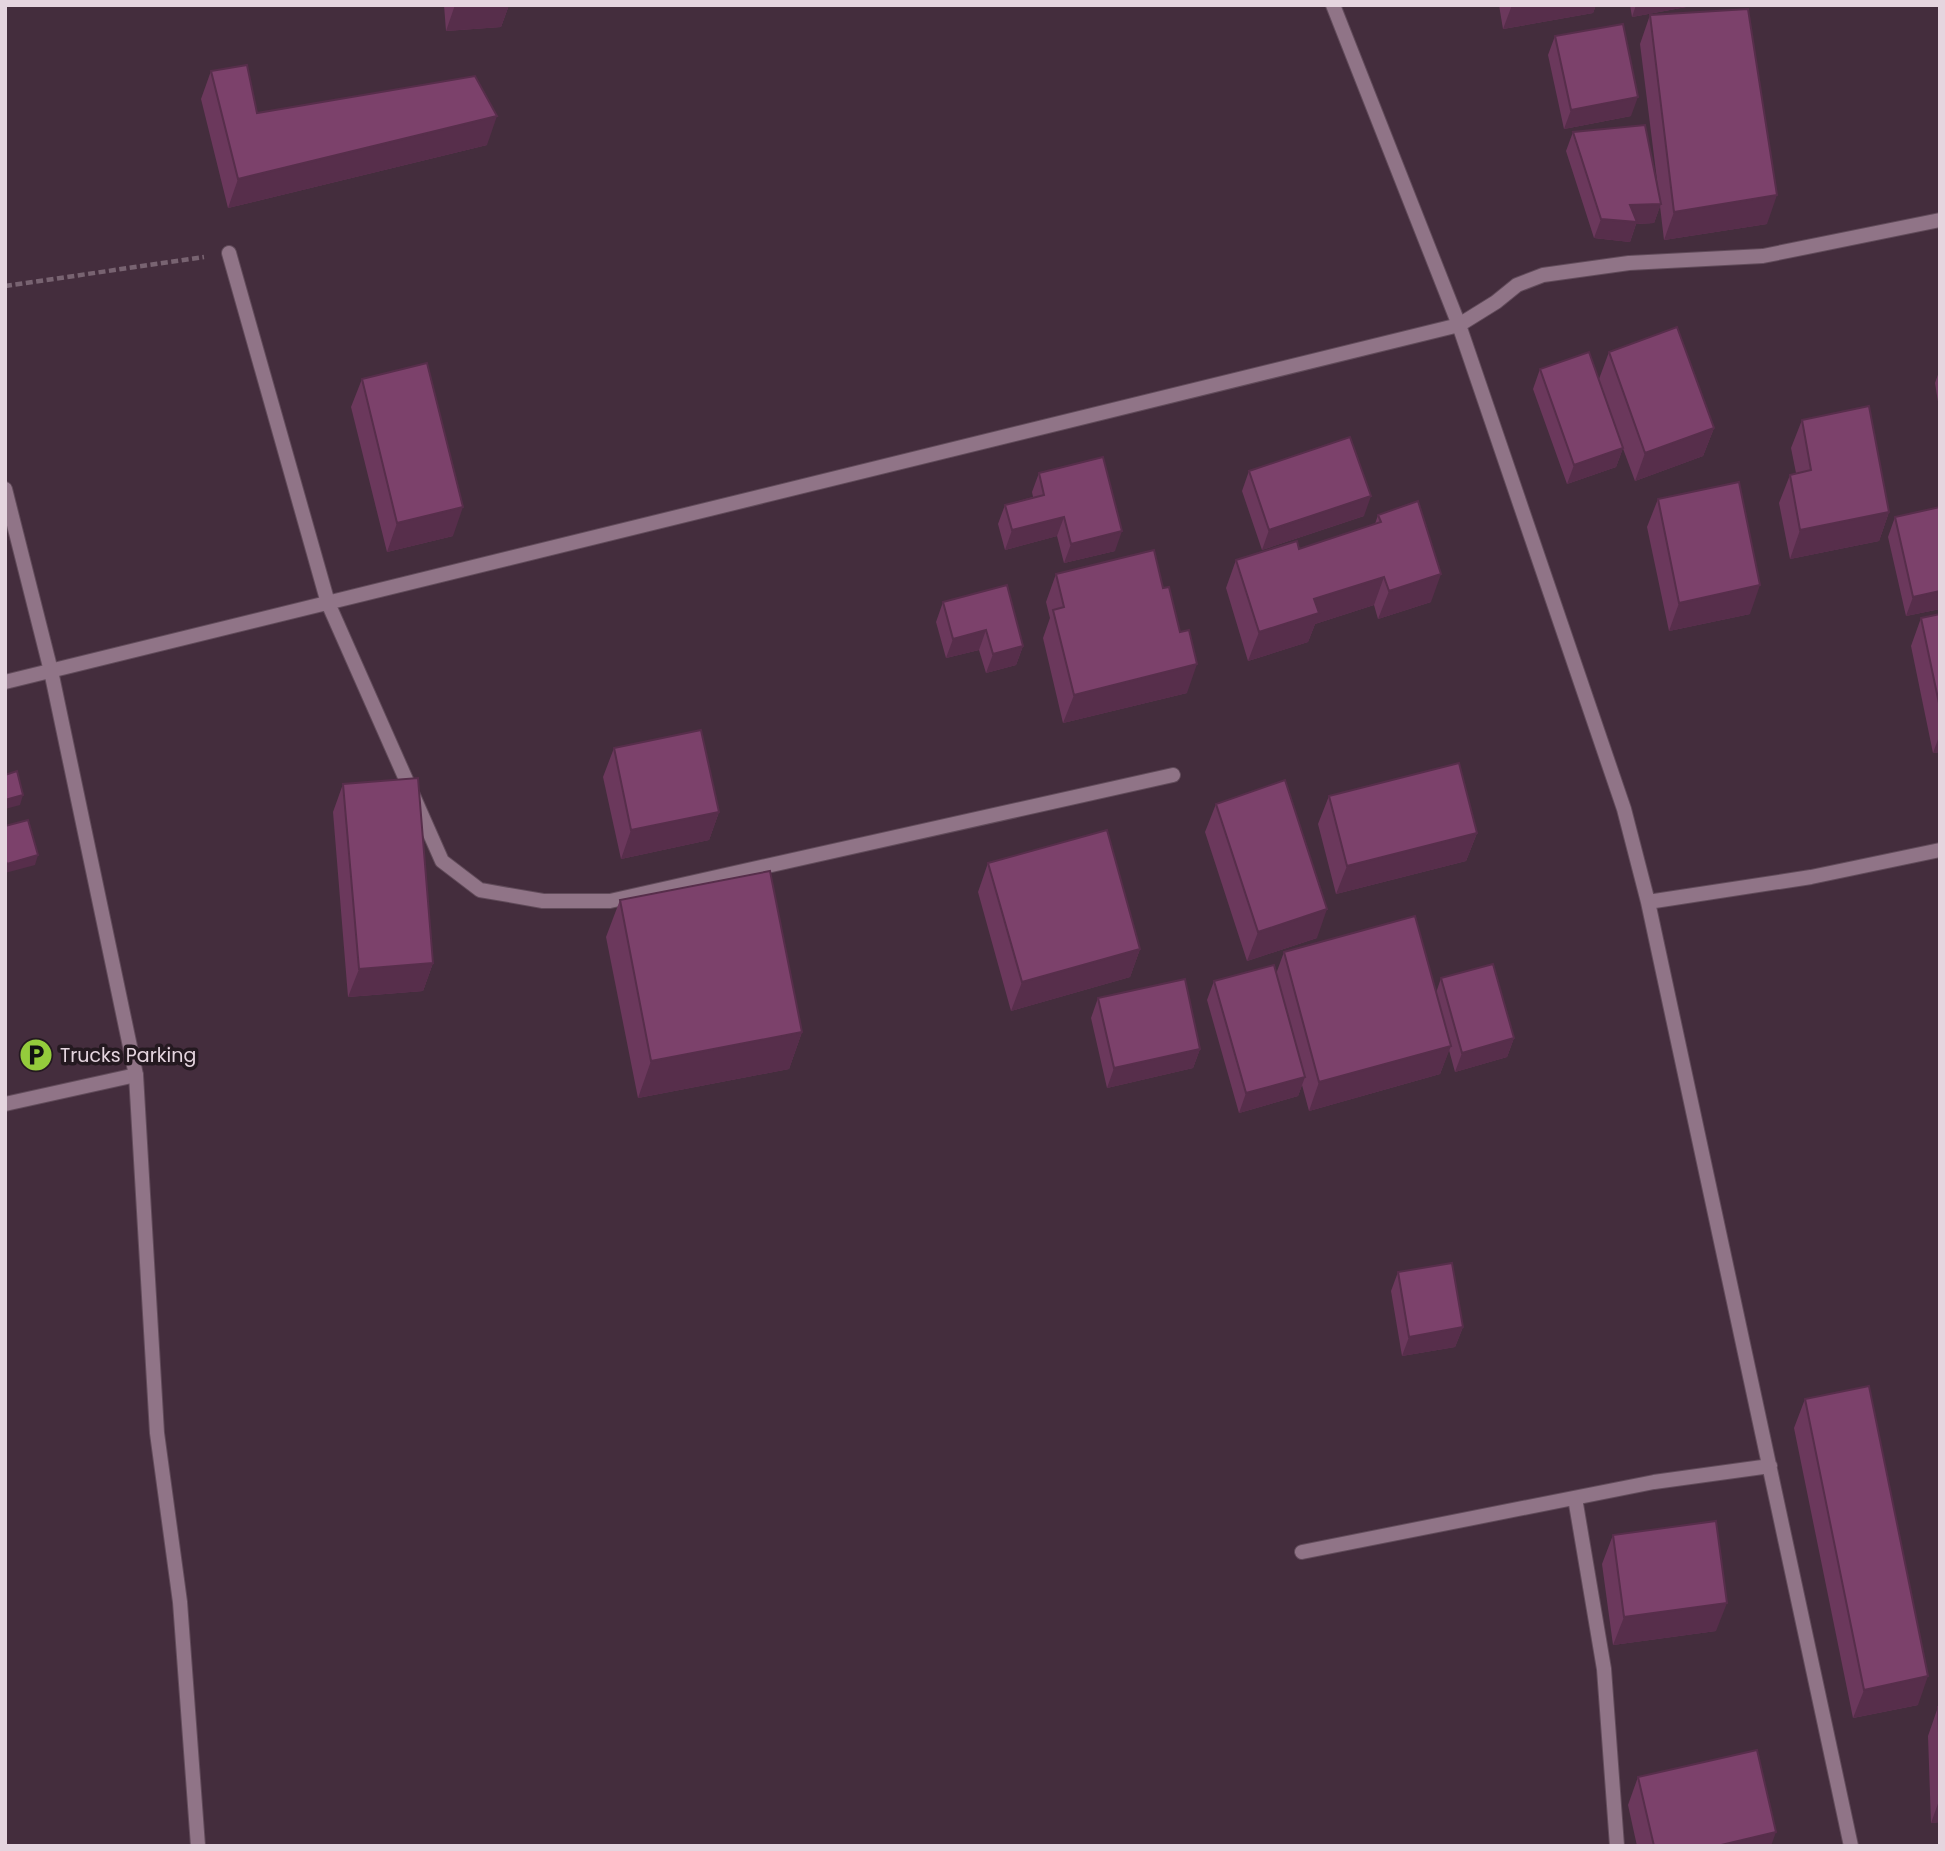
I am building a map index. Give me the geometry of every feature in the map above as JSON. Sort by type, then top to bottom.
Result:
[{"type":"street","points":[[1333,5],[1459,325],[1624,809],[1648,902],[1851,1846]]},
{"type":"street","points":[[5,682],[1459,325],[1517,285],[1543,275],[1629,263],[1763,256],[1940,220]]},
{"type":"street","points":[[229,253],[328,603],[442,861],[480,890],[543,901],[610,901],[1172,775]]},
{"type":"street","points":[[5,489],[51,671],[135,1075],[157,1433],[180,1602],[198,1846]]},
{"type":"street","points":[[1648,902],[1811,877],[1940,850]]},
{"type":"street","points":[[5,1104],[135,1075]]},
{"type":"street","points":[[1302,1552],[1654,1482],[1770,1466]]},
{"type":"street","points":[[1575,1498],[1604,1669],[1617,1846]]},
{"type":"path","points":[[5,286],[229,253]]},
{"type":"building","points":[[1748,9],[1777,195],[1674,212],[1650,15]]},
{"type":"building","points":[[1623,24],[1638,97],[1571,110],[1555,36]]},
{"type":"building","points":[[247,65],[257,113],[475,76],[497,116],[238,179],[211,71]]},
{"type":"building","points":[[1645,125],[1661,204],[1630,205],[1637,222],[1601,219],[1573,132]]},
{"type":"building","points":[[1677,327],[1714,428],[1645,453],[1609,352]]},
{"type":"building","points":[[1589,352],[1623,448],[1574,465],[1540,369]]},
{"type":"building","points":[[427,363],[463,507],[397,523],[362,379]]},
{"type":"building","points":[[1869,406],[1889,512],[1800,530],[1790,475],[1811,470],[1802,420]]},
{"type":"building","points":[[1350,437],[1371,496],[1269,530],[1249,471]]},
{"type":"building","points":[[1103,457],[1122,531],[1071,544],[1064,517],[1012,530],[1005,505],[1044,495],[1039,473]]},
{"type":"building","points":[[1739,482],[1760,585],[1679,603],[1658,499]]},
{"type":"building","points":[[1418,501],[1441,574],[1389,591],[1384,577],[1314,599],[1319,613],[1259,632],[1236,560],[1297,541],[1299,549],[1381,522],[1378,515]]},
{"type":"building","points":[[1940,507],[1940,591],[1913,597],[1895,517]]},
{"type":"building","points":[[1154,550],[1163,588],[1169,587],[1180,632],[1189,630],[1197,664],[1074,695],[1053,610],[1064,607],[1056,574]]},
{"type":"building","points":[[1007,585],[1023,646],[993,654],[986,630],[953,639],[943,602]]},
{"type":"building","points":[[1940,614],[1940,708],[1921,618]]},
{"type":"building","points":[[701,730],[719,812],[631,830],[614,748]]},
{"type":"building","points":[[1459,763],[1477,833],[1347,866],[1329,796]]},
{"type":"building","points":[[17,771],[23,795],[5,800],[5,775]]},
{"type":"building","points":[[418,778],[433,963],[359,969],[343,784]]},
{"type":"building","points":[[1285,780],[1327,909],[1258,932],[1216,804]]},
{"type":"building","points":[[28,820],[38,855],[7,864],[5,826]]},
{"type":"building","points":[[1107,830],[1140,949],[1022,982],[988,863]]},
{"type":"building","points":[[770,871],[802,1032],[651,1061],[620,900]]},
{"type":"building","points":[[1415,916],[1451,1046],[1319,1082],[1284,952]]},
{"type":"building","points":[[1493,964],[1514,1038],[1462,1053],[1441,978]]},
{"type":"building","points":[[1274,965],[1305,1077],[1246,1093],[1214,981]]},
{"type":"building","points":[[1185,979],[1200,1049],[1114,1068],[1098,998]]},
{"type":"building","points":[[1452,1263],[1463,1327],[1409,1337],[1398,1272]]},
{"type":"building","points":[[1869,1386],[1928,1676],[1864,1690],[1805,1399]]},
{"type":"building","points":[[1716,1521],[1727,1603],[1624,1617],[1613,1535]]},
{"type":"building","points":[[1938,1707],[1940,1707],[1940,1758]]},
{"type":"building","points":[[1757,1750],[1776,1832],[1717,1846],[1654,1846],[1638,1777]]},
{"type":"place","name":"Trucks Parking","points":[[36,1055]]}]
